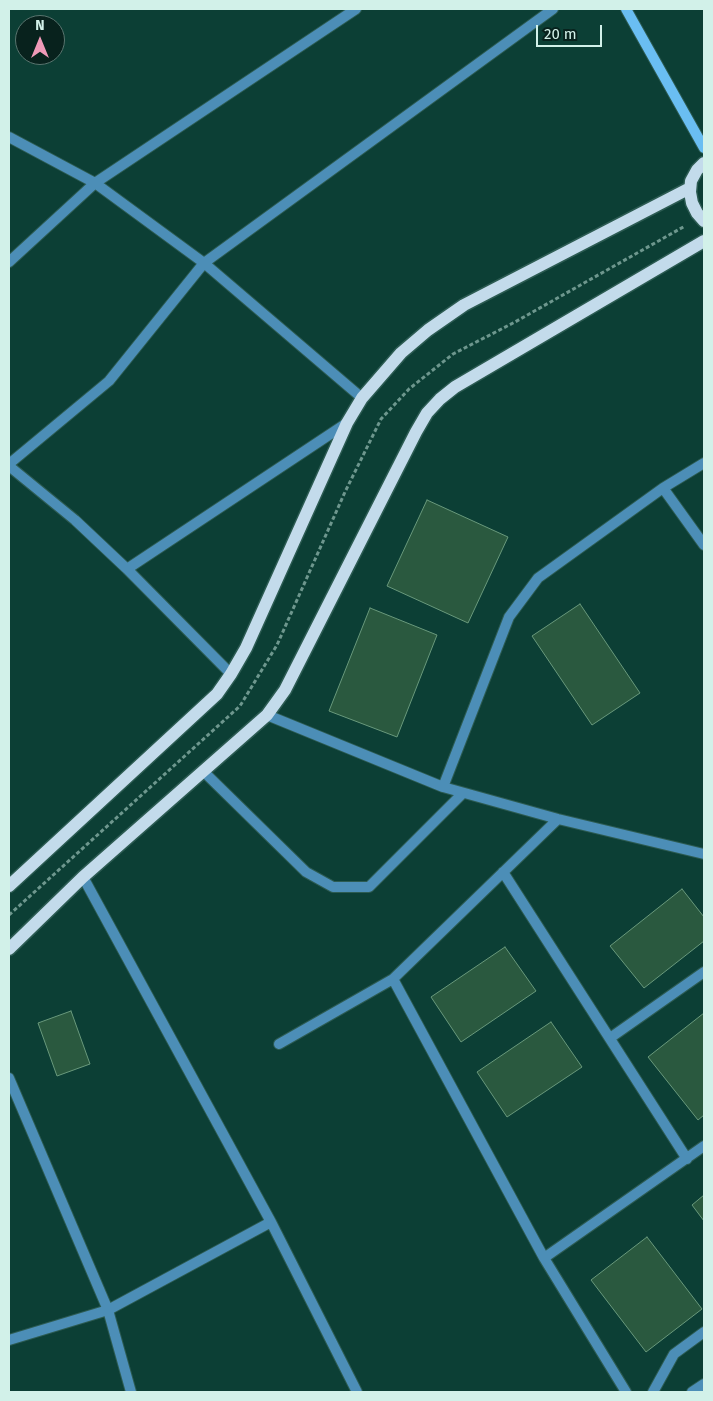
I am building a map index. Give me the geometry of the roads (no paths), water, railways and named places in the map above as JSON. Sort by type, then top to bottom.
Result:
[{"type":"main road","points":[[626,9],[704,148]]},
{"type":"main road","points":[[704,163],[697,170],[691,181],[690,188],[692,204],[697,214],[704,220]]},
{"type":"main road","points":[[9,886],[217,694],[246,648],[347,423],[362,398],[401,353],[428,330],[464,305],[690,188]]},
{"type":"main road","points":[[9,949],[83,877],[267,715],[285,690],[427,413],[455,387],[704,241]]},
{"type":"street","points":[[9,262],[95,183],[356,9]]},
{"type":"street","points":[[231,674],[127,569],[74,520],[9,465],[109,382],[204,263],[553,9]]},
{"type":"street","points":[[9,137],[95,183],[204,263],[362,398]]},
{"type":"street","points":[[127,569],[347,423]]},
{"type":"street","points":[[443,787],[508,617],[538,578],[663,488],[704,463]]},
{"type":"street","points":[[663,488],[704,544]]},
{"type":"street","points":[[267,715],[443,787],[558,819],[704,854]]},
{"type":"street","points":[[203,771],[306,872],[333,887],[369,887],[463,793]]},
{"type":"street","points":[[279,1044],[393,979],[558,819]]},
{"type":"street","points":[[504,872],[687,1159]]},
{"type":"street","points":[[83,877],[271,1222],[357,1392]]},
{"type":"street","points":[[610,1038],[704,972]]},
{"type":"street","points":[[393,979],[544,1258],[626,1392]]},
{"type":"street","points":[[9,1078],[108,1310],[131,1392]]},
{"type":"street","points":[[544,1258],[704,1146]]},
{"type":"street","points":[[9,1340],[108,1310],[271,1222]]},
{"type":"street","points":[[653,1392],[674,1354],[704,1332]]},
{"type":"street","points":[[692,1392],[704,1384]]}]
